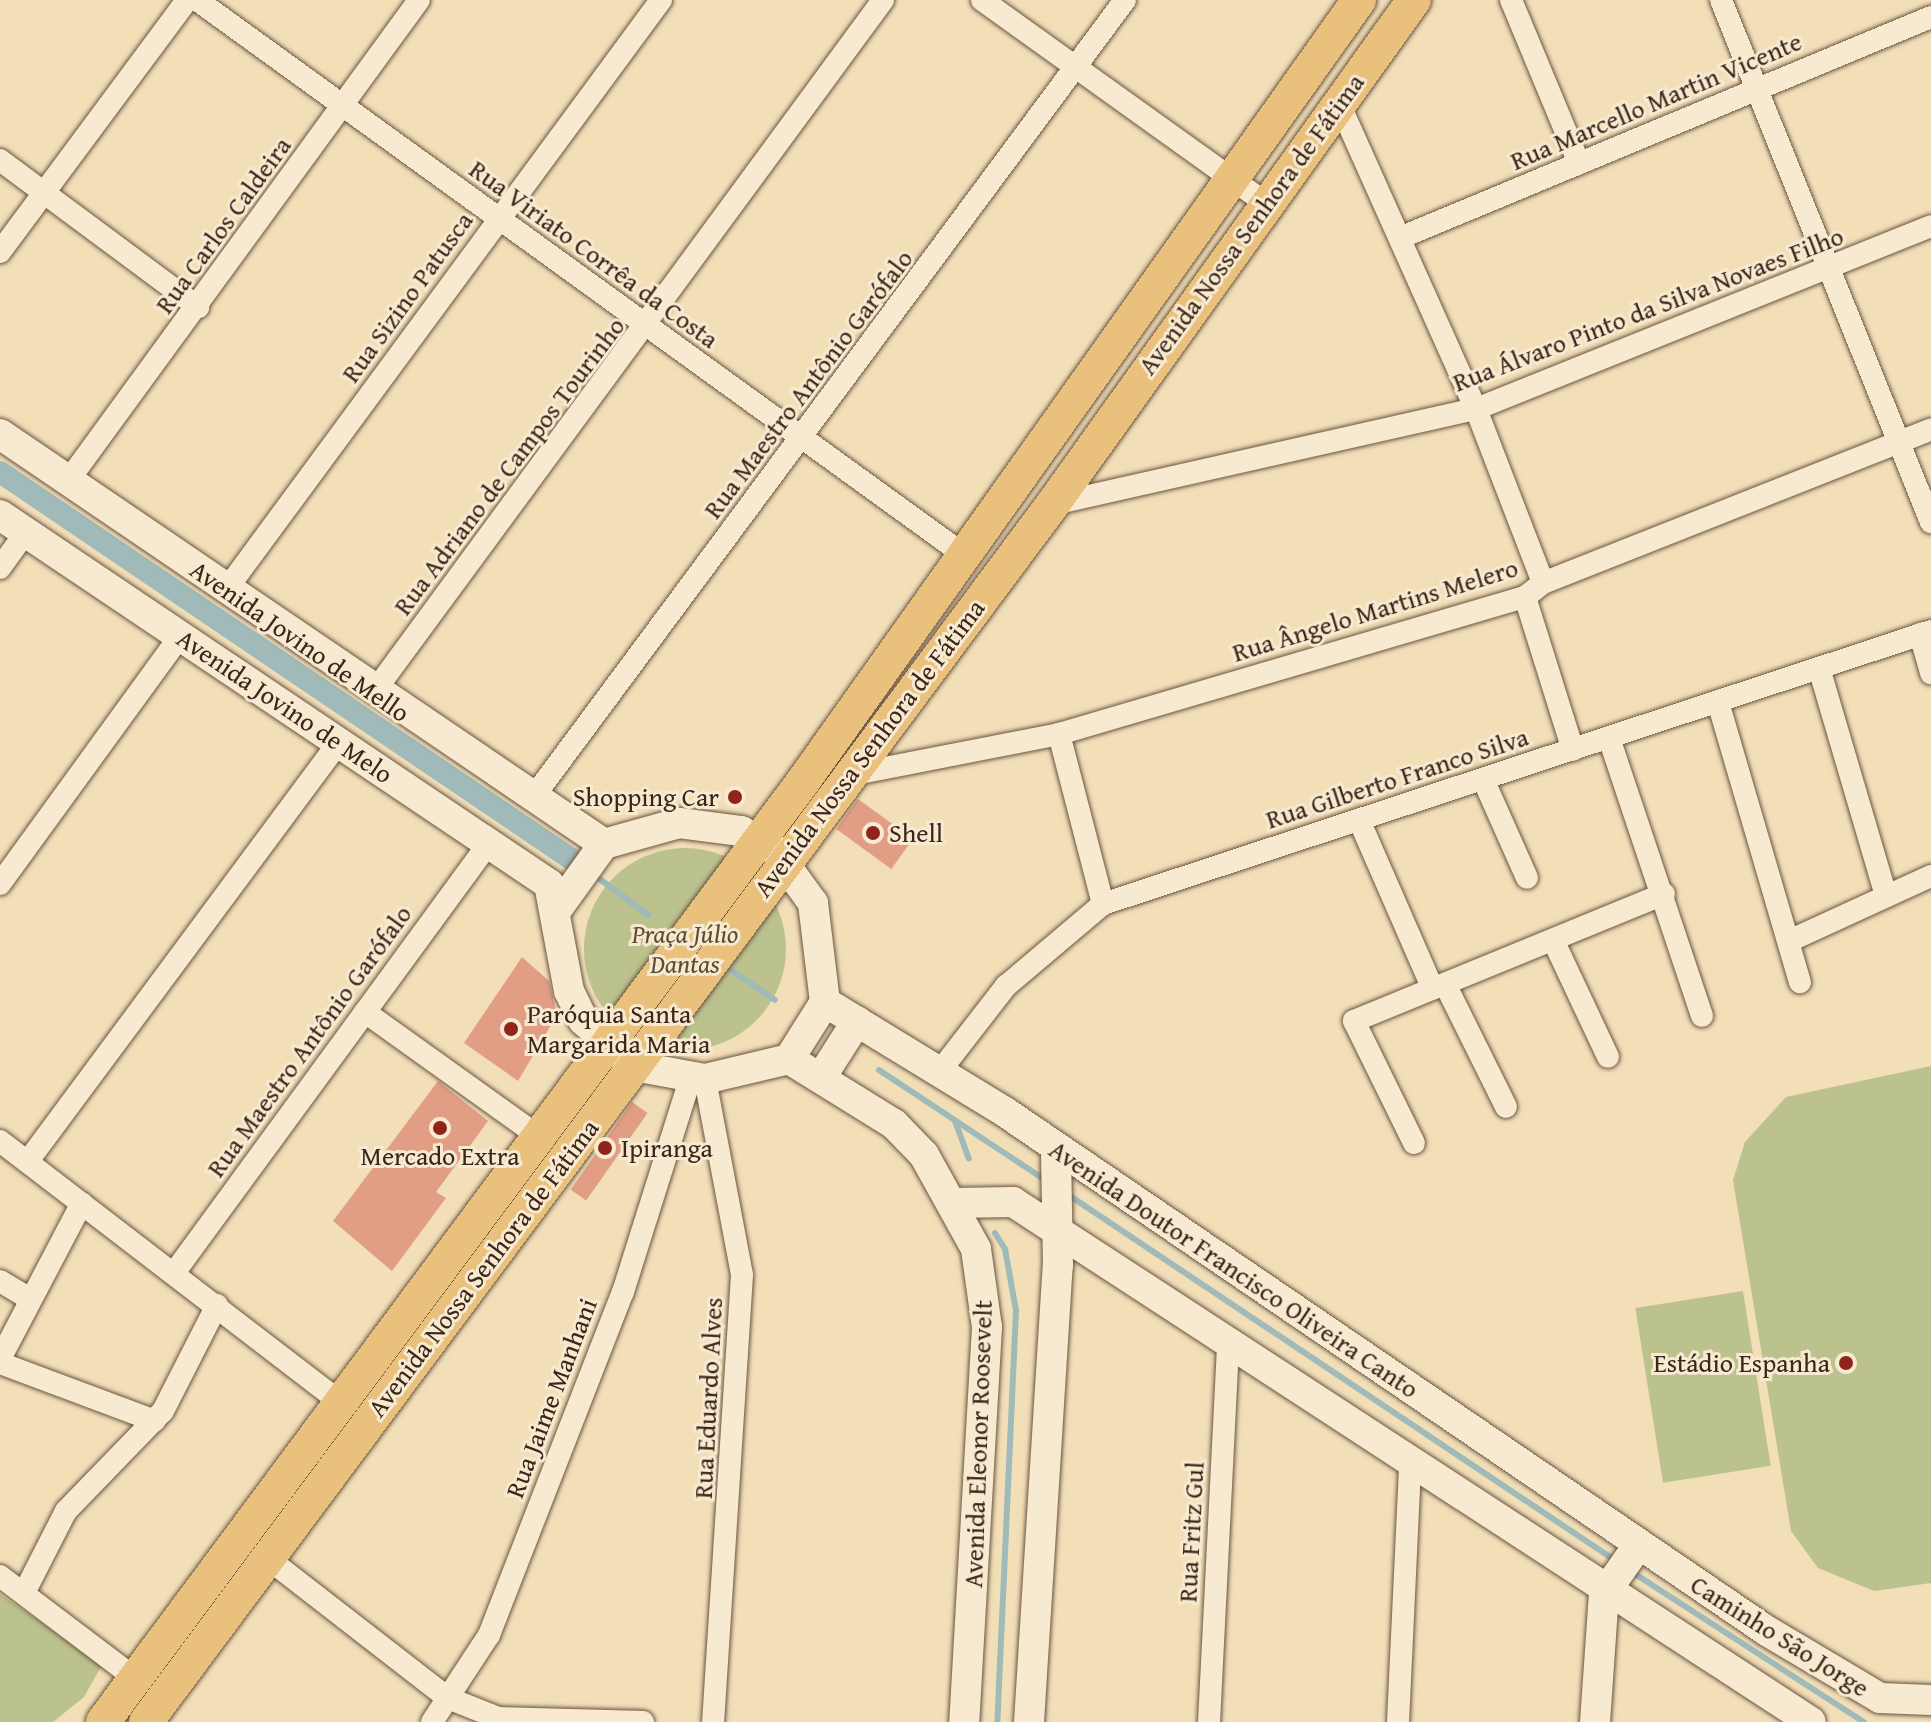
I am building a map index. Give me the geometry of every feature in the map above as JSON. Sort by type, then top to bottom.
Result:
[{"type":"main road","name":"Avenida Nossa Senhora de Fátima","points":[[146,1722],[634,1066],[960,552],[1225,178],[1359,0]]},
{"type":"main road","name":"Avenida Nossa Senhora de Fátima","points":[[103,1722],[541,1138],[606,1046],[773,848],[848,775],[1053,504],[1263,201],[1414,0]]},
{"type":"street","points":[[0,252],[187,0]]},
{"type":"street","name":"Rua Viriato Corrêa da Costa","points":[[197,0],[960,552]]},
{"type":"street","name":"Rua Carlos Caldeira","points":[[68,481],[198,307],[419,0]]},
{"type":"street","name":"Rua Sizino Patusca","points":[[226,590],[661,0]]},
{"type":"street","name":"Rua Adriano de Campos Tourinho","points":[[374,692],[649,328],[883,0]]},
{"type":"street","points":[[982,0],[1225,178],[1263,201]]},
{"type":"street","name":"Rua Maestro Antônio Garófalo","points":[[532,799],[804,437],[1125,0]]},
{"type":"street","points":[[1511,0],[1579,163]]},
{"type":"street","points":[[1721,0],[1832,269],[1931,522]]},
{"type":"street","name":"Rua Marcello Martin Vicente","points":[[1402,237],[1931,17]]},
{"type":"street","points":[[1338,101],[1402,237],[1476,409],[1534,590],[1573,750]]},
{"type":"street","points":[[0,160],[198,307]]},
{"type":"street","name":"Rua Álvaro Pinto da Silva Novaes Filho","points":[[1053,504],[1476,409],[1832,269],[1931,226]]},
{"type":"street","name":"Rua Ângelo Martins Melero","points":[[848,775],[1059,734],[1534,590],[1901,444],[1931,429]]},
{"type":"street","name":"Avenida Jovino de Mello","points":[[0,434],[532,799],[599,850]]},
{"type":"street","name":"Avenida Jovino de Melo","points":[[0,515],[565,897]]},
{"type":"street","points":[[0,568],[26,532]]},
{"type":"street","points":[[1925,632],[1931,673]]},
{"type":"street","name":"Rua Gilberto Franco Silva","points":[[940,1071],[1006,986],[1103,904],[1925,632]]},
{"type":"street","points":[[0,884],[180,636]]},
{"type":"street","points":[[1819,668],[1886,896]]},
{"type":"street","points":[[1718,702],[1800,982]]},
{"type":"street","points":[[1059,734],[1103,904]]},
{"type":"street","points":[[1609,738],[1664,894],[1702,1016]]},
{"type":"street","points":[[28,1161],[339,742]]},
{"type":"street","points":[[1483,779],[1527,878]]},
{"type":"street","points":[[1359,820],[1439,987],[1506,1107]]},
{"type":"street","points":[[679,823],[773,848],[813,903],[825,1002],[789,1059],[698,1079],[634,1066],[606,1046],[569,991],[565,897],[599,850],[679,823]]},
{"type":"street","name":"Rua Maestro Antônio Garófalo","points":[[174,1273],[489,843]]},
{"type":"street","points":[[1789,941],[1931,876]]},
{"type":"street","points":[[1414,1143],[1354,1021],[1664,894]]},
{"type":"street","points":[[1553,940],[1608,1057]]},
{"type":"street","name":"Avenida Doutor Francisco Oliveira Canto","points":[[825,1002],[940,1071],[1057,1154],[1637,1547]]},
{"type":"street","points":[[365,1012],[541,1138]]},
{"type":"street","points":[[822,1076],[857,1021]]},
{"type":"street","name":"Avenida Eleonor Roosevelt","points":[[789,1059],[822,1076],[894,1124],[953,1203],[976,1249],[986,1315],[964,1722]]},
{"type":"street","name":"Rua Jaime Manhani","points":[[432,1722],[495,1621],[623,1292],[698,1079]]},
{"type":"street","name":"Rua Eduardo Alves","points":[[698,1079],[742,1275],[713,1722]]},
{"type":"street","points":[[0,1141],[343,1404]]},
{"type":"street","points":[[1029,1722],[1059,1233],[1057,1154]]},
{"type":"street","points":[[953,1203],[1013,1202],[1410,1465],[1610,1585],[1811,1722]]},
{"type":"street","points":[[82,1203],[0,1361],[155,1421]]},
{"type":"street","points":[[0,1281],[30,1299]]},
{"type":"street","points":[[24,1593],[66,1511],[155,1421],[217,1305]]},
{"type":"street","name":"Rua Fritz Gul","points":[[1209,1722],[1228,1345]]},
{"type":"street","points":[[1398,1722],[1410,1465]]},
{"type":"street","points":[[1595,1722],[1610,1585],[1637,1547]]},
{"type":"street","name":"Caminho São Jorge","points":[[1637,1547],[1837,1675],[1880,1698],[1931,1700]]},
{"type":"street","points":[[266,1557],[448,1698],[498,1720],[643,1722]]},
{"type":"street","points":[[0,1576],[135,1678]]},
{"type":"green space","name":"Praça Júlio Dantas","points":[[685,848],[724,855],[757,877],[779,910],[786,949],[779,988],[757,1021],[724,1043],[685,1050],[646,1043],[613,1021],[591,988],[584,949],[591,910],[613,877],[646,855]]},
{"type":"green space","name":"Estádio Espanha","points":[[1931,1066],[1931,1583],[1874,1591],[1818,1568],[1791,1531],[1733,1180],[1745,1142],[1786,1097]]},
{"type":"green space","points":[[1743,1291],[1771,1466],[1663,1483],[1635,1308]]},
{"type":"green space","points":[[0,1594],[102,1665],[84,1697],[53,1722],[0,1722]]},
{"type":"building","name":"Shell","points":[[858,799],[913,839],[891,869],[836,829]]},
{"type":"building","name":"Paróquia Santa Margarida Maria","points":[[522,957],[549,981],[557,1015],[518,1081],[464,1043]]},
{"type":"building","points":[[438,1081],[488,1121],[436,1192],[446,1198],[392,1271],[333,1221]]},
{"type":"building","name":"Ipiranga","points":[[632,1102],[648,1113],[586,1201],[571,1190]]},
{"type":"waterway","points":[[0,472],[583,867]]},
{"type":"waterway","points":[[593,874],[648,915]]},
{"type":"waterway","points":[[725,966],[775,1000]]},
{"type":"waterway","points":[[879,1070],[1047,1181]]},
{"type":"waterway","points":[[955,1121],[969,1159]]},
{"type":"waterway","points":[[1067,1194],[1616,1561]]},
{"type":"waterway","points":[[995,1233],[1005,1249],[1016,1311],[997,1722]]},
{"type":"waterway","points":[[1632,1572],[1864,1722]]},
{"type":"place","name":"Shopping Car","points":[[735,797]]},
{"type":"place","name":"Shell","points":[[873,833]]},
{"type":"place","name":"Paróquia Santa Margarida Maria","points":[[511,1029]]},
{"type":"place","name":"Mercado Extra","points":[[440,1128]]},
{"type":"place","name":"Ipiranga","points":[[605,1148]]},
{"type":"place","name":"Estádio Espanha","points":[[1846,1363]]}]
